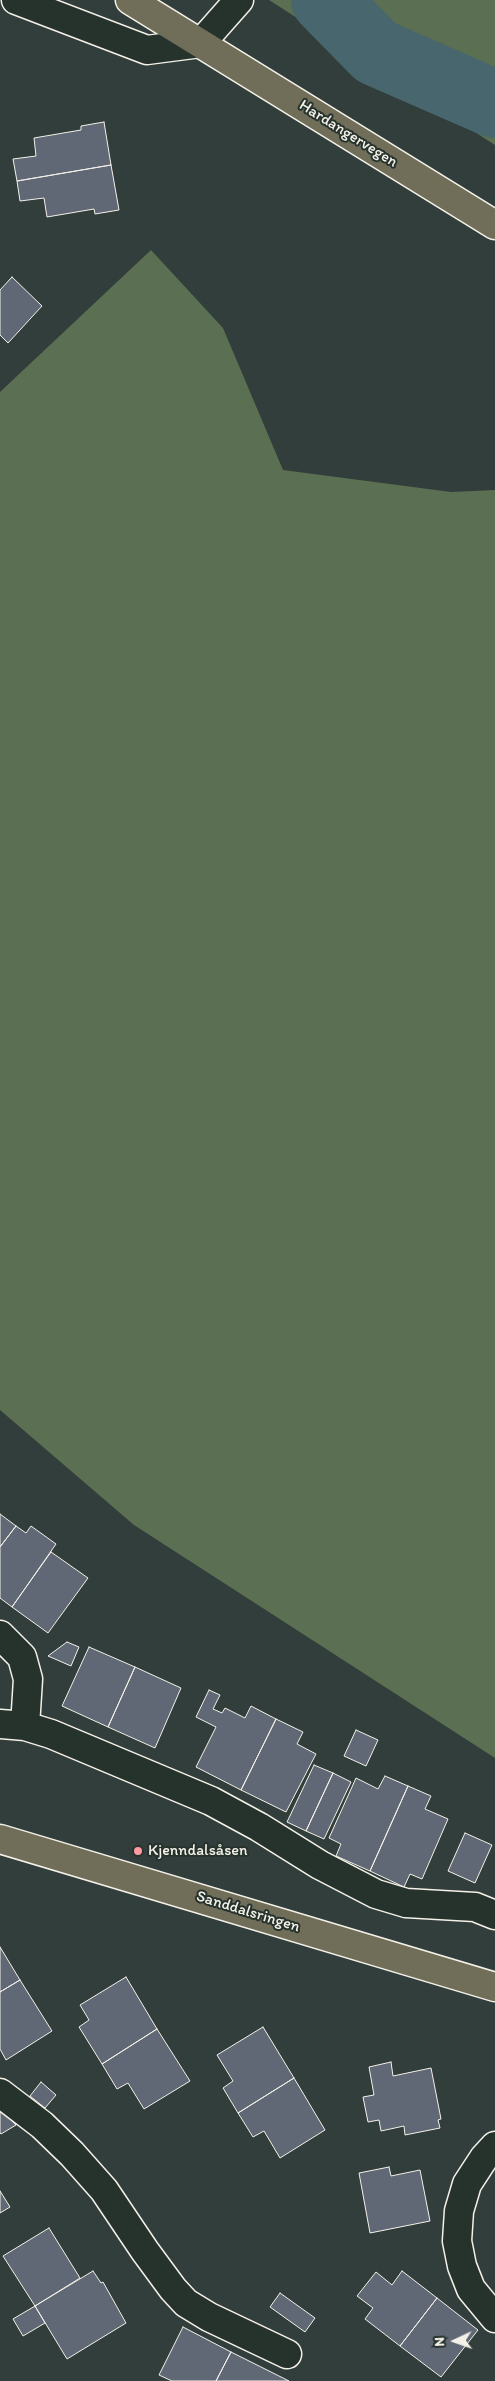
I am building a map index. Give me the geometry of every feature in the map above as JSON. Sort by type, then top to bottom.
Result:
[{"type":"main road","name":"Hardangervegen","points":[[130,0],[495,225]]},
{"type":"main road","name":"Sanddalsringen","points":[[0,1838],[495,1987]]},
{"type":"street","points":[[16,0],[147,50],[201,43],[239,0]]},
{"type":"street","points":[[0,1635],[22,1657],[28,1679],[12,1725],[113,1759],[211,1801],[259,1827],[320,1865],[376,1894],[415,1904],[475,1907],[495,1915]]},
{"type":"street","points":[[0,2093],[42,2125],[72,2154],[104,2190],[145,2251],[173,2289],[186,2302],[208,2317],[287,2354]]},
{"type":"street","points":[[495,2146],[484,2158],[467,2184],[459,2211],[457,2241],[462,2266],[471,2289],[495,2318]]},
{"type":"green space","points":[[269,0],[495,0],[495,145],[372,66]]},
{"type":"green space","points":[[151,250],[223,328],[283,470],[451,492],[495,490],[495,1758],[134,1525],[0,1410],[0,392]]},
{"type":"building","points":[[104,122],[111,165],[17,181],[13,159],[36,156],[34,138],[81,130],[81,126]]},
{"type":"building","points":[[111,165],[119,210],[95,214],[94,209],[47,217],[44,198],[20,201],[17,181]]},
{"type":"building","points":[[12,277],[42,306],[8,343],[0,335],[0,290]]},
{"type":"building","points":[[0,1514],[16,1526],[0,1547]]},
{"type":"building","points":[[16,1526],[26,1533],[31,1526],[56,1544],[12,1607],[0,1598],[0,1547]]},
{"type":"building","points":[[51,1552],[88,1578],[48,1633],[12,1607]]},
{"type":"building","points":[[67,1642],[79,1647],[71,1666],[48,1656]]},
{"type":"building","points":[[89,1647],[135,1667],[108,1727],[62,1706]]},
{"type":"building","points":[[135,1667],[181,1688],[155,1748],[108,1727]]},
{"type":"building","points":[[209,1690],[220,1695],[213,1709],[222,1713],[225,1708],[245,1718],[251,1706],[276,1719],[241,1790],[196,1767],[216,1727],[196,1717]]},
{"type":"building","points":[[276,1719],[303,1732],[297,1744],[316,1754],[286,1812],[241,1790]]},
{"type":"building","points":[[356,1730],[378,1740],[366,1766],[344,1756]]},
{"type":"building","points":[[314,1765],[333,1773],[306,1831],[287,1822]]},
{"type":"building","points":[[333,1773],[351,1782],[324,1839],[306,1831]]},
{"type":"building","points":[[385,1776],[408,1786],[370,1871],[336,1856],[341,1844],[329,1838],[356,1778],[378,1789]]},
{"type":"building","points":[[408,1786],[431,1796],[425,1809],[448,1819],[422,1879],[410,1874],[404,1887],[370,1871]]},
{"type":"building","points":[[465,1833],[492,1845],[475,1883],[448,1871]]},
{"type":"building","points":[[0,1947],[20,1980],[0,1992]]},
{"type":"building","points":[[126,1977],[157,2029],[102,2064],[79,2027],[89,2020],[80,2005]]},
{"type":"building","points":[[20,1980],[52,2031],[6,2060],[0,2049],[0,1992]]},
{"type":"building","points":[[263,2027],[294,2078],[238,2113],[223,2088],[233,2081],[217,2055]]},
{"type":"building","points":[[157,2029],[190,2081],[144,2109],[128,2083],[117,2089],[102,2064]]},
{"type":"building","points":[[391,2062],[393,2076],[431,2068],[441,2119],[438,2120],[440,2128],[405,2135],[404,2126],[381,2131],[379,2120],[368,2122],[363,2097],[374,2095],[369,2067]]},
{"type":"building","points":[[294,2078],[325,2130],[280,2158],[264,2131],[253,2137],[238,2113]]},
{"type":"building","points":[[41,2082],[56,2095],[45,2108],[30,2096]]},
{"type":"building","points":[[0,2109],[16,2125],[1,2134],[0,2133]]},
{"type":"building","points":[[389,2167],[391,2176],[420,2170],[430,2221],[370,2233],[359,2173]]},
{"type":"building","points":[[0,2191],[10,2207],[0,2213]]},
{"type":"building","points":[[49,2228],[80,2278],[35,2306],[3,2256]]},
{"type":"building","points":[[93,2271],[101,2283],[103,2282],[126,2323],[67,2359],[35,2306]]},
{"type":"building","points":[[402,2271],[437,2298],[400,2346],[365,2319],[373,2308],[357,2296],[376,2272],[392,2285]]},
{"type":"building","points":[[280,2293],[315,2318],[305,2332],[270,2307]]},
{"type":"building","points":[[437,2298],[478,2330],[441,2377],[400,2346]]},
{"type":"building","points":[[35,2306],[45,2323],[23,2336],[13,2319]]},
{"type":"building","points":[[183,2327],[231,2352],[216,2381],[172,2381],[159,2375]]},
{"type":"building","points":[[231,2352],[289,2381],[216,2381]]},
{"type":"waterway","points":[[325,0],[376,52],[495,104]]},
{"type":"place","name":"Kjenndalsåsen","points":[[138,1851]]}]
